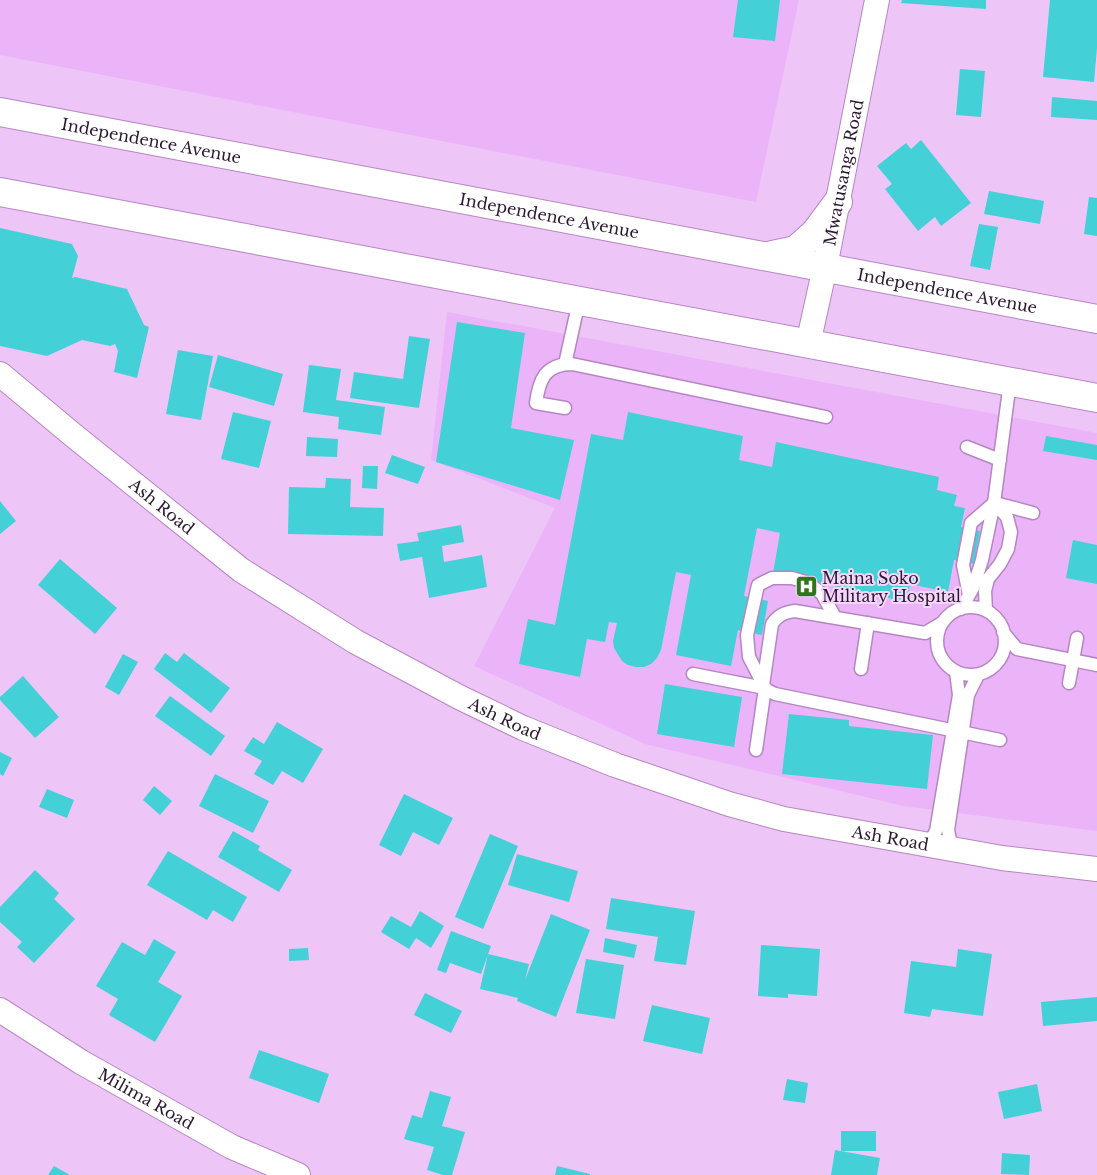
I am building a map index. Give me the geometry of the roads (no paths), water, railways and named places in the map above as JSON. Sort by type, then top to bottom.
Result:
[{"type":"main road","name":"Independence Avenue","points":[[0,112],[1097,319]]},
{"type":"main road","points":[[0,192],[1097,398]]},
{"type":"main road","points":[[766,256],[796,250],[815,233],[838,202]]},
{"type":"street","name":"Mwatusanga Road","points":[[808,344],[825,268],[876,0]]},
{"type":"street","name":"Ash Road","points":[[0,374],[241,570],[356,642],[523,728],[615,765],[729,804],[784,819],[1012,860],[1097,870]]},
{"type":"street","name":"Milima Road","points":[[0,1010],[81,1062],[232,1147],[298,1175]]},
{"type":"lane","points":[[565,364],[579,300]]},
{"type":"lane","points":[[565,408],[536,404],[542,378],[553,367],[565,364],[826,417]]},
{"type":"lane","points":[[961,609],[973,588],[982,560],[994,503],[1010,382]]},
{"type":"lane","points":[[967,447],[1000,460]]},
{"type":"lane","points":[[994,503],[1034,514],[1017,521],[1010,527]]},
{"type":"lane","points":[[986,610],[985,591],[988,579],[1000,564],[1008,549],[1011,532],[1007,517],[994,503]]},
{"type":"lane","points":[[969,595],[963,565],[971,523],[994,503]]},
{"type":"lane","points":[[834,617],[822,594],[809,584],[792,578],[772,578],[758,584],[747,635],[749,657],[763,685],[769,692],[1000,740]]},
{"type":"lane","points":[[975,607],[986,610],[999,622],[1003,632],[1004,650],[995,666],[978,675],[966,675],[956,672],[948,667],[938,650],[938,632],[942,623],[947,616],[961,609],[975,607]]},
{"type":"lane","points":[[756,750],[772,624],[784,612],[795,611],[924,633],[942,623]]},
{"type":"lane","points":[[861,669],[868,623]]},
{"type":"lane","points":[[1003,632],[1016,649]]},
{"type":"lane","points":[[1069,683],[1077,638]]},
{"type":"lane","points":[[1000,657],[1016,649],[1097,665]]},
{"type":"lane","points":[[952,849],[948,830],[958,731],[956,672]]},
{"type":"lane","points":[[692,674],[763,685]]},
{"type":"lane","points":[[928,845],[936,831],[968,695],[978,675]]},
{"type":"place","name":"Maina Soko Military Hospital","points":[[806,587]]}]
